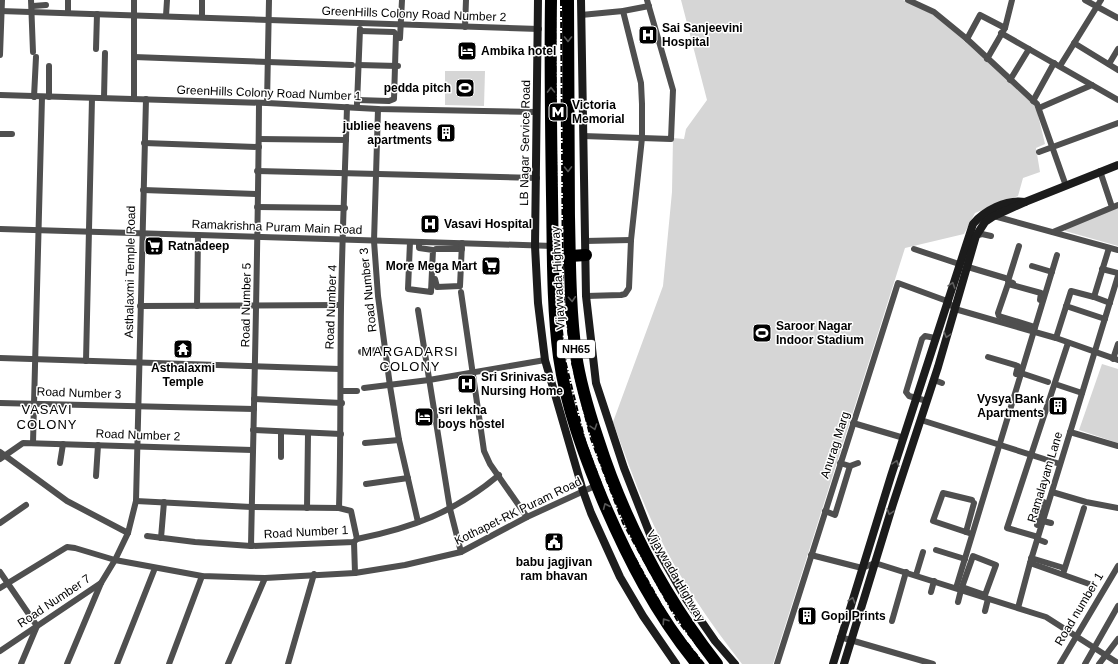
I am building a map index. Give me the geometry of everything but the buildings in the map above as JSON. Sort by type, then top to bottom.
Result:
[{"type":"highway","points":[[551,0],[568,0]]},
{"type":"highway","name":"Vijaywada Highway","points":[[551,0],[553,285],[559,357],[571,412],[597,485],[624,551],[640,582],[681,645],[697,664]]},
{"type":"highway","name":"Vijaywada Highway","points":[[568,0],[570,256],[576,355],[584,392],[611,480],[646,555],[695,636],[717,664]]},
{"type":"highway","points":[[570,256],[586,255]]},
{"type":"highway","points":[[568,397],[584,392]]},
{"type":"highway","points":[[571,412],[588,407]]},
{"type":"highway","points":[[681,645],[695,636]]},
{"type":"street","points":[[0,55],[2,0]]},
{"type":"street","points":[[68,0],[68,13]]},
{"type":"street","points":[[134,0],[134,99]]},
{"type":"street","points":[[166,16],[167,0]]},
{"type":"street","points":[[202,0],[202,17]]},
{"type":"street","points":[[267,103],[269,0]]},
{"type":"street","points":[[357,100],[389,102],[394,99],[402,0]]},
{"type":"street","points":[[465,27],[466,0]]},
{"type":"street","name":"LB Nagar Service Road","points":[[538,0],[539,29],[535,246],[537,295],[545,360],[583,491],[620,577],[643,616],[676,664]]},
{"type":"street","points":[[581,0],[586,296],[596,383],[624,468],[653,542],[690,605],[715,641],[735,664]]},
{"type":"street","points":[[908,0],[934,12],[967,39],[1039,108],[1066,186]]},
{"type":"street","points":[[987,59],[1003,30],[1012,0]]},
{"type":"street","points":[[1085,0],[1099,3],[1118,18]]},
{"type":"street","points":[[581,15],[623,11],[655,1]]},
{"type":"street","points":[[583,136],[671,139],[674,107],[672,90],[663,43],[648,3]]},
{"type":"street","points":[[1033,101],[1057,64],[1074,43],[1099,3]]},
{"type":"street","points":[[32,6],[34,97]]},
{"type":"street","name":"GreenHills Colony Road Number 2","points":[[1,11],[32,6],[68,13],[134,14],[539,29]]},
{"type":"street","points":[[586,296],[621,295],[628,291],[631,240],[642,138],[641,83],[623,11]]},
{"type":"street","points":[[96,49],[97,14]]},
{"type":"street","points":[[967,39],[980,16],[1003,30],[1028,49],[1057,64],[1118,100]]},
{"type":"street","points":[[357,107],[355,65],[360,23]]},
{"type":"street","points":[[360,31],[396,32],[396,109]]},
{"type":"street","points":[[1074,43],[1118,70]]},
{"type":"street","points":[[1010,80],[1028,49]]},
{"type":"street","points":[[1109,64],[1118,49]]},
{"type":"street","points":[[104,98],[105,53]]},
{"type":"street","points":[[134,57],[268,63],[396,66]]},
{"type":"street","points":[[33,443],[38,230],[49,66]]},
{"type":"street","points":[[1039,108],[1092,85]]},
{"type":"street","name":"GreenHills Colony Road Number 1","points":[[0,95],[46,98],[104,98],[259,104],[267,103],[378,109],[537,112]]},
{"type":"street","points":[[86,361],[92,98]]},
{"type":"street","name":"Asthalaxmi Temple Road","points":[[67,664],[101,583],[115,560],[128,533],[136,501],[146,99]]},
{"type":"street","name":"Road Number 5","points":[[250,546],[256,366],[257,171],[259,147],[259,104]]},
{"type":"street","name":"Road Number 4","points":[[339,508],[342,403],[340,369],[341,305],[347,107]]},
{"type":"street","name":"Road Number 3","points":[[378,109],[374,241],[378,296],[399,440],[418,522]]},
{"type":"street","points":[[1039,152],[1118,123]]},
{"type":"street","points":[[0,134],[12,134]]},
{"type":"street","points":[[259,139],[346,140]]},
{"type":"street","points":[[144,142],[259,147]]},
{"type":"street","points":[[833,664],[840,637],[959,264],[973,235],[985,222],[994,216],[1100,171],[1118,165]]},
{"type":"street","points":[[257,171],[537,178]]},
{"type":"street","points":[[1053,232],[1115,206],[1100,171]]},
{"type":"street","points":[[143,190],[257,194]]},
{"type":"street","points":[[844,664],[927,401],[938,381],[955,309],[968,267],[973,235],[973,224],[985,213],[1005,204],[1018,201],[1025,202]]},
{"type":"street","points":[[257,207],[345,208]]},
{"type":"street","points":[[994,216],[1118,250]]},
{"type":"street","name":"Ramakrishna Puram Main Road","points":[[0,229],[436,242],[462,246],[552,246]]},
{"type":"street","points":[[973,235],[982,234],[991,236]]},
{"type":"street","points":[[197,306],[198,235]]},
{"type":"street","points":[[586,241],[631,240]]},
{"type":"street","points":[[410,242],[408,289],[431,292],[433,250],[419,248],[419,242]]},
{"type":"street","points":[[436,242],[436,249],[436,287],[458,288],[461,284],[462,246],[436,249]]},
{"type":"street","points":[[1019,246],[1008,281],[1045,293]]},
{"type":"street","points":[[1094,297],[1109,248]]},
{"type":"street","points":[[914,249],[959,264]]},
{"type":"street","points":[[1033,328],[1057,255]]},
{"type":"street","points":[[1032,266],[1052,272]]},
{"type":"street","points":[[968,267],[1005,278]]},
{"type":"street","points":[[1102,269],[1118,275]]},
{"type":"street","name":"Ramalayam Lane","points":[[1018,608],[1044,511],[1052,492],[1118,275]]},
{"type":"street","name":"Anurag Marg","points":[[777,664],[898,282],[947,301]]},
{"type":"street","points":[[1014,387],[1021,373],[1033,328],[1041,294],[1008,284],[998,315],[1033,328],[1068,343],[1116,360],[1118,344]]},
{"type":"street","points":[[1056,338],[1071,291],[1110,303]]},
{"type":"street","points":[[461,292],[484,451],[490,464],[527,517]]},
{"type":"street","points":[[947,301],[955,309],[1033,328]]},
{"type":"street","points":[[140,306],[341,305]]},
{"type":"street","points":[[1066,306],[1105,319]]},
{"type":"street","points":[[418,310],[450,510],[462,552]]},
{"type":"street","points":[[927,401],[909,396],[906,392],[921,340],[925,336],[936,338]]},
{"type":"street","points":[[1046,542],[1007,528],[1068,343]]},
{"type":"street","points":[[361,352],[385,349]]},
{"type":"street","points":[[958,602],[959,589],[963,576],[973,556],[996,565],[986,595],[962,588],[963,576],[965,559],[964,550],[969,533],[980,509],[999,445],[1018,366],[988,357]]},
{"type":"street","points":[[0,358],[340,369]]},
{"type":"street","points":[[364,388],[429,380],[545,360]]},
{"type":"street","points":[[1021,373],[1048,382]]},
{"type":"street","points":[[1058,385],[1082,393]]},
{"type":"street","points":[[341,391],[357,391]]},
{"type":"street","points":[[254,399],[342,403]]},
{"type":"street","name":"Road Number 3","points":[[0,403],[254,409]]},
{"type":"street","points":[[921,420],[1060,464]]},
{"type":"street","points":[[853,423],[904,438]]},
{"type":"street","points":[[253,430],[308,434],[341,434]]},
{"type":"street","points":[[281,432],[281,457]]},
{"type":"street","points":[[1070,432],[1118,446]]},
{"type":"street","points":[[307,508],[308,434]]},
{"type":"street","points":[[365,443],[399,440]]},
{"type":"street","points":[[1068,440],[1075,442]]},
{"type":"street","name":"Road Number 2","points":[[1,456],[23,443],[137,445],[252,450]]},
{"type":"street","points":[[60,463],[63,444]]},
{"type":"street","points":[[96,476],[98,444]]},
{"type":"street","points":[[1,456],[67,501],[128,533]]},
{"type":"street","points":[[840,463],[850,466],[858,463]]},
{"type":"street","points":[[825,511],[835,515],[850,466]]},
{"type":"street","name":"Road Number 1","points":[[147,536],[250,546],[355,540],[387,533],[450,510],[478,493],[499,475]]},
{"type":"street","points":[[891,476],[901,480]]},
{"type":"street","points":[[366,484],[408,478]]},
{"type":"street","name":"Kothapet-RK Puram Road","points":[[0,588],[67,547],[115,560],[202,576],[265,578],[314,574],[355,573],[406,565],[462,552],[527,517],[597,485]]},
{"type":"street","points":[[1052,492],[1086,502],[1118,508]]},
{"type":"street","points":[[969,533],[934,522],[933,520],[943,493],[973,503],[980,509]]},
{"type":"street","points":[[136,501],[251,507],[339,508],[351,511],[355,540],[355,573]]},
{"type":"street","points":[[161,538],[164,502]]},
{"type":"street","points":[[1044,502],[1044,511]]},
{"type":"street","points":[[969,533],[973,503]]},
{"type":"street","points":[[0,523],[26,505]]},
{"type":"street","points":[[1063,571],[1084,508]]},
{"type":"street","points":[[1041,522],[1051,523]]},
{"type":"street","points":[[936,550],[965,559]]},
{"type":"street","points":[[916,575],[924,552]]},
{"type":"street","points":[[811,554],[862,568],[875,563],[1046,617],[1094,646],[1118,663]]},
{"type":"street","points":[[1031,561],[1063,571],[1092,585]]},
{"type":"street","name":"Road number 1","points":[[1060,664],[1118,566]]},
{"type":"street","points":[[118,664],[155,568]]},
{"type":"street","points":[[0,572],[36,626],[21,664]]},
{"type":"street","points":[[892,621],[906,572]]},
{"type":"street","points":[[288,664],[314,574]]},
{"type":"street","points":[[169,664],[202,576]]},
{"type":"street","points":[[228,664],[265,578]]},
{"type":"street","points":[[931,592],[934,581]]},
{"type":"street","name":"Road Number 7","points":[[0,651],[101,583]]},
{"type":"street","points":[[985,611],[988,599]]},
{"type":"street","points":[[1085,664],[1118,606]]},
{"type":"street","points":[[840,637],[933,664]]},
{"type":"street","points":[[1099,664],[1118,639]]},
{"type":"shaded area","name":"Saroor Nagar Indoor Stadium","points":[[681,0],[903,0],[922,8],[956,31],[1032,102],[1037,111],[1045,144],[1036,148],[1040,172],[1023,178],[1018,196],[975,213],[964,234],[905,248],[773,664],[742,664],[697,601],[676,568],[651,520],[613,422],[663,286],[672,192],[673,138],[684,139],[686,129],[707,100]]},
{"type":"shaded area","name":"pedda pitch","points":[[445,71],[485,71],[484,106],[445,105]]},
{"type":"shaded area","points":[[1118,208],[1118,246],[1065,231],[1065,228]]},
{"type":"shaded area","points":[[1102,364],[1118,369],[1118,443],[1079,430]]},
{"type":"railway","points":[[555,0],[557,289],[566,364],[585,441],[617,526],[672,624],[704,664]]},
{"type":"railway","points":[[561,0],[563,289],[572,363],[591,439],[623,523],[677,620],[712,664]]},
{"type":"place","name":"Sai Sanjeevini Hospital","points":[[648,35]]},
{"type":"place","name":"Ambika hotel","points":[[467,51]]},
{"type":"place","name":"pedda pitch","points":[[465,88]]},
{"type":"place","name":"Victoria Memorial","points":[[558,112]]},
{"type":"place","name":"jubliee heavens apartments","points":[[446,133]]},
{"type":"place","name":"Vasavi Hospital","points":[[430,224]]},
{"type":"place","name":"Ratnadeep","points":[[154,246]]},
{"type":"place","name":"More Mega Mart","points":[[491,266]]},
{"type":"place","name":"Saroor Nagar Indoor Stadium","points":[[762,333]]},
{"type":"place","name":"Asthalaxmi Temple","points":[[183,349]]},
{"type":"place","name":"Sri Srinivasa Nursing Home","points":[[467,384]]},
{"type":"place","name":"Vysya Bank Apartments","points":[[1058,406]]},
{"type":"place","name":"sri lekha boys hostel","points":[[424,417]]},
{"type":"place","name":"babu jagjivan ram bhavan","points":[[554,542]]},
{"type":"place","name":"Gopi Prints","points":[[807,616]]},
{"type":"district","name":"MARGADARSI COLONY","points":[[410,358]]},
{"type":"district","name":"VASAVI COLONY","points":[[47,416]]}]
